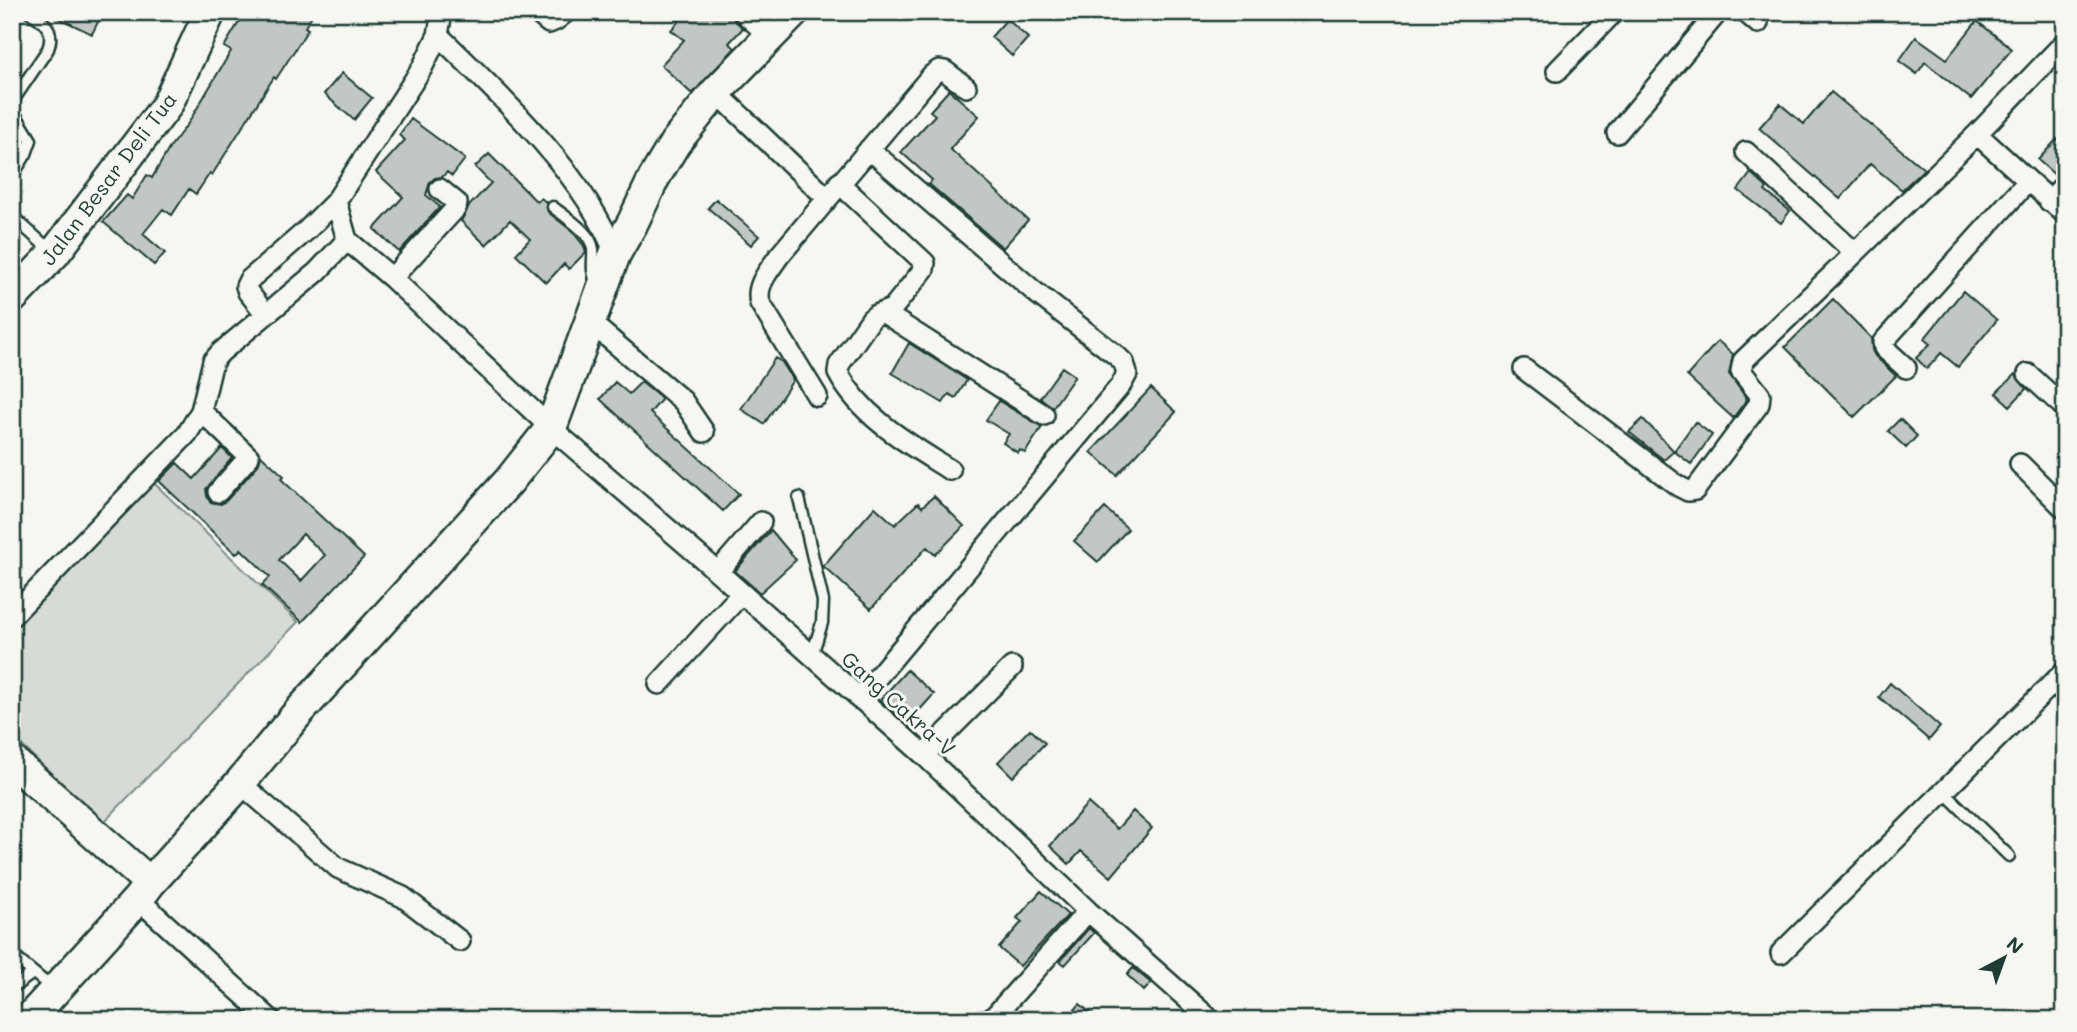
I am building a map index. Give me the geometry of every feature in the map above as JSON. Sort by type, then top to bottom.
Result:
[{"type":"main road","name":"Jalan Besar Deli Tua","points":[[12,298],[54,254],[167,104],[210,12]]},
{"type":"main road","points":[[33,1018],[43,981],[144,891],[298,713],[509,481],[551,428],[615,254],[668,155],[716,92],[771,38],[791,13]]},
{"type":"main road","points":[[12,761],[144,891]]},
{"type":"street","points":[[265,313],[248,292],[246,286],[249,280],[299,238],[336,201],[422,68],[438,35],[442,12]]},
{"type":"street","points":[[536,12],[549,23],[566,12]]},
{"type":"street","points":[[743,12],[771,38]]},
{"type":"street","points":[[1557,71],[1614,12]]},
{"type":"street","points":[[1617,133],[1718,12]]},
{"type":"street","points":[[438,35],[522,120],[564,171],[599,220],[615,254]]},
{"type":"street","points":[[1524,369],[1678,486],[1688,491],[1695,490],[1759,404],[1760,395],[1741,371],[1743,361],[1977,134],[2065,42]]},
{"type":"street","points":[[817,396],[760,303],[760,286],[779,257],[833,190],[932,75],[939,70],[945,71],[966,87]]},
{"type":"street","points":[[716,92],[925,263],[924,269],[892,309],[871,319],[839,366],[838,373],[877,420],[898,437],[950,470]]},
{"type":"street","points":[[1977,134],[2065,215]]},
{"type":"street","points":[[859,699],[1121,385],[1127,374],[1124,363],[1116,356],[1035,292],[869,149]]},
{"type":"street","points":[[1746,152],[1855,253]]},
{"type":"street","points":[[1906,368],[1884,348],[1883,342],[2028,181]]},
{"type":"street","points":[[2049,201],[2065,184]]},
{"type":"street","points":[[392,278],[456,208],[457,203],[440,189]]},
{"type":"street","points":[[12,616],[187,434],[201,411],[214,361],[220,352],[317,272],[347,240],[336,201]]},
{"type":"street","name":"Gang Cakra-V","points":[[347,240],[392,278],[551,428],[719,572],[924,755],[1088,911],[1211,1020]]},
{"type":"street","points":[[884,313],[1044,415]]},
{"type":"street","points":[[591,323],[683,401],[704,432]]},
{"type":"street","points":[[2028,374],[2065,408]]},
{"type":"street","points":[[201,411],[249,457],[218,492]]},
{"type":"street","points":[[2020,464],[2065,509]]},
{"type":"street","points":[[719,572],[761,522]]},
{"type":"street","points":[[659,684],[742,593]]},
{"type":"street","points":[[924,755],[1012,667]]},
{"type":"street","points":[[1781,953],[2065,671]]},
{"type":"street","points":[[240,783],[338,868],[403,897],[460,941]]},
{"type":"street","points":[[144,891],[271,1020]]},
{"type":"street","points":[[991,1020],[1088,911]]},
{"type":"lane","points":[[12,102],[52,39],[50,30],[29,12]]},
{"type":"lane","points":[[12,109],[29,135],[31,145],[12,176]]},
{"type":"lane","points":[[553,207],[581,230],[591,243],[592,270],[601,289]]},
{"type":"lane","points":[[12,216],[54,254]]},
{"type":"lane","points":[[799,498],[823,601],[822,622],[811,655]]},
{"type":"lane","points":[[1943,792],[2009,856]]},
{"type":"lane","points":[[12,955],[43,981]]},
{"type":"lane","points":[[12,988],[43,981]]},
{"type":"shaded area","points":[[154,483],[298,622],[103,823],[12,736],[12,630]]},
{"type":"building","points":[[46,12],[103,12],[92,34]]},
{"type":"building","points":[[245,12],[314,12],[305,27],[308,29],[212,175],[210,173],[196,194],[189,189],[172,215],[163,209],[143,234],[165,253],[154,265],[103,222],[127,195],[132,199],[147,175],[152,178],[231,51],[224,47]]},
{"type":"building","points":[[669,12],[731,12],[734,20],[743,28],[729,43],[735,48],[692,94],[661,65],[684,40],[671,30],[679,21]]},
{"type":"building","points":[[1007,19],[1028,38],[1012,56],[991,37]]},
{"type":"building","points":[[1977,21],[2012,49],[1971,99],[1925,62],[1917,74],[1899,61],[1916,37],[1947,59]]},
{"type":"building","points":[[342,73],[372,98],[354,120],[324,94]]},
{"type":"building","points":[[949,90],[979,116],[950,149],[1028,220],[1003,248],[929,184],[932,180],[901,152],[935,115],[930,111]]},
{"type":"building","points":[[1831,92],[1924,169],[1902,190],[1870,164],[1840,199],[1759,128],[1780,104],[1804,124]]},
{"type":"building","points":[[411,119],[465,159],[452,176],[447,172],[430,182],[426,195],[440,207],[399,252],[374,229],[403,197],[376,172],[405,140],[399,135]]},
{"type":"building","points":[[2057,139],[2065,146],[2065,166],[2056,176],[2038,160]]},
{"type":"building","points":[[489,154],[537,202],[541,198],[547,203],[548,212],[572,231],[584,246],[586,252],[569,269],[564,264],[546,283],[516,254],[530,239],[510,220],[486,245],[461,221],[469,206],[491,183],[475,167]]},
{"type":"building","points":[[1751,173],[1767,188],[1765,191],[1790,211],[1781,223],[1738,190]]},
{"type":"building","points":[[716,199],[759,236],[751,245],[708,208]]},
{"type":"building","points":[[1963,291],[1997,320],[1958,367],[1941,353],[1927,369],[1916,358],[1930,344],[1924,339]]},
{"type":"building","points":[[1833,299],[1871,338],[1875,356],[1896,376],[1854,417],[1785,347]]},
{"type":"building","points":[[1718,341],[1733,354],[1729,374],[1747,399],[1733,418],[1687,376]]},
{"type":"building","points":[[909,343],[967,380],[956,398],[949,394],[943,403],[892,373]]},
{"type":"building","points":[[775,358],[782,362],[793,380],[764,424],[741,409]]},
{"type":"building","points":[[1062,367],[1075,376],[1053,407],[1040,398]]},
{"type":"building","points":[[2015,374],[2026,389],[2010,406],[1996,393]]},
{"type":"building","points":[[615,382],[629,394],[641,382],[662,399],[650,413],[739,494],[723,511],[600,399]]},
{"type":"building","points":[[1151,388],[1176,412],[1117,475],[1091,452]]},
{"type":"building","points":[[999,401],[1042,427],[1025,453],[1020,450],[1018,453],[1003,443],[1009,434],[986,420]]},
{"type":"building","points":[[1643,419],[1674,451],[1664,460],[1629,432]]},
{"type":"building","points":[[1900,419],[1917,436],[1906,448],[1888,431]]},
{"type":"building","points":[[1695,422],[1712,435],[1691,464],[1674,451]]},
{"type":"building","points":[[222,448],[232,458],[206,489],[210,502],[221,504],[258,465],[261,455],[284,476],[281,479],[364,557],[302,622],[262,585],[270,577],[241,549],[236,554],[159,481],[177,463],[194,479]],"holes":[[[303,534],[325,555],[301,581],[279,560]]]},
{"type":"building","points":[[934,496],[964,526],[935,555],[927,547],[871,609],[823,566],[875,507],[895,525],[918,503],[922,507]]},
{"type":"building","points":[[1105,508],[1128,529],[1098,562],[1074,541]]},
{"type":"building","points":[[771,530],[796,560],[760,593],[735,571]]},
{"type":"building","points":[[907,670],[934,694],[907,724],[880,700]]},
{"type":"building","points":[[1890,683],[1940,727],[1929,740],[1879,697]]},
{"type":"building","points":[[1030,729],[1045,743],[1013,777],[998,762]]},
{"type":"building","points":[[1088,803],[1117,829],[1133,811],[1152,828],[1111,877],[1081,851],[1069,864],[1050,846]]},
{"type":"building","points":[[1041,891],[1068,915],[1020,966],[999,948],[1022,922],[1017,918]]},
{"type":"building","points":[[1089,928],[1094,933],[1065,965],[1060,961]]},
{"type":"building","points":[[1133,968],[1151,983],[1144,991],[1127,975]]},
{"type":"building","points":[[1080,1004],[1099,1020],[1066,1020]]}]
